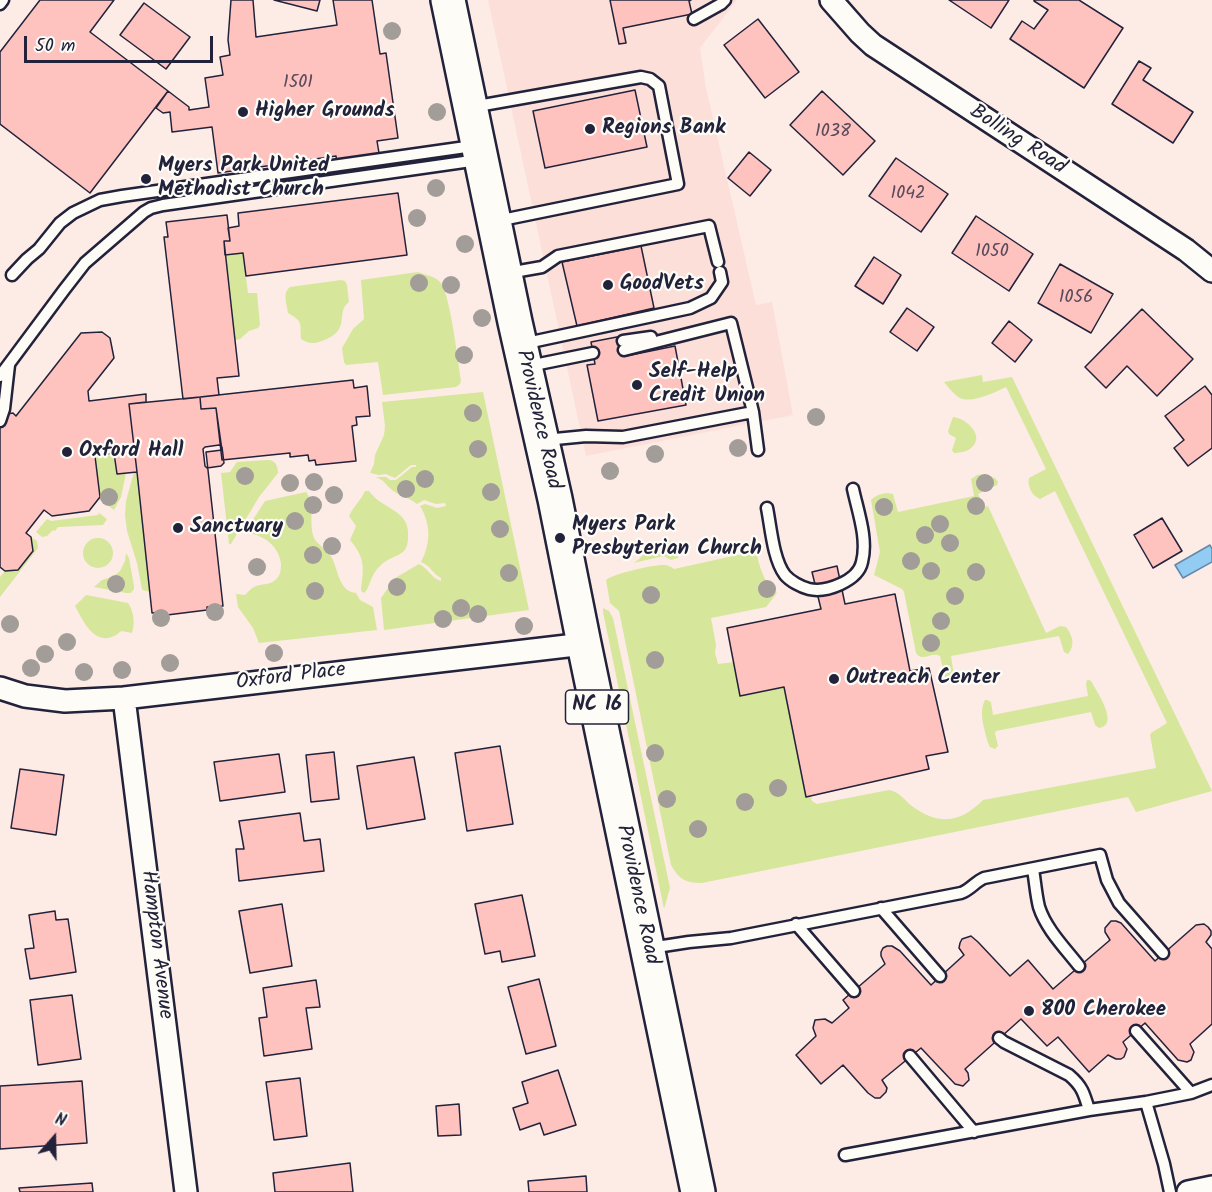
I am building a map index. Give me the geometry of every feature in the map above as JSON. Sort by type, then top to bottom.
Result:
[{"type":"main road","name":"Providence Road","points":[[448,0],[555,499],[698,1192]]},
{"type":"street","name":"Bolling Road","points":[[831,0],[873,45],[1186,250],[1212,271]]},
{"type":"street","name":"Oxford Place","points":[[0,688],[25,696],[65,701],[124,698],[584,644]]},
{"type":"street","name":"Hampton Avenue","points":[[124,698],[186,1192]]},
{"type":"street","points":[[1188,1192],[1212,1187]]},
{"type":"lane","points":[[0,4],[3,0]]},
{"type":"lane","points":[[694,19],[724,0]]},
{"type":"lane","points":[[470,107],[641,77],[650,79],[659,86],[678,184],[494,222]]},
{"type":"lane","points":[[12,275],[39,249],[60,224],[73,213],[99,200],[479,153]]},
{"type":"lane","points":[[0,376],[85,263],[129,224],[152,208],[479,153]]},
{"type":"lane","points":[[505,274],[542,267],[558,256],[709,226],[722,282],[711,298],[690,308],[523,356]]},
{"type":"lane","points":[[624,346],[731,323],[753,412],[758,450]]},
{"type":"lane","points":[[523,356],[563,360],[592,349]]},
{"type":"lane","points":[[0,421],[4,409],[9,364]]},
{"type":"lane","points":[[542,440],[586,436],[623,437],[753,412]]},
{"type":"lane","points":[[767,508],[777,558],[785,575],[797,584],[818,590],[842,584],[854,576],[862,565],[863,535],[853,489]]},
{"type":"lane","points":[[647,949],[731,938],[961,893],[968,891],[976,881],[984,878],[1100,855],[1107,880],[1119,903],[1163,953]]},
{"type":"lane","points":[[1033,869],[1039,906],[1044,918],[1049,928],[1079,966]]},
{"type":"lane","points":[[880,908],[940,976]]},
{"type":"lane","points":[[796,924],[854,991]]},
{"type":"lane","points":[[1136,1031],[1191,1093]]},
{"type":"lane","points":[[999,1038],[1078,1082],[1089,1110]]},
{"type":"lane","points":[[910,1056],[974,1132]]},
{"type":"lane","points":[[845,1155],[1089,1110],[1146,1102],[1191,1093],[1212,1085]]},
{"type":"lane","points":[[1146,1102],[1170,1192]]},
{"type":"shaded area","points":[[488,0],[737,0],[700,48],[706,88],[756,305],[772,302],[793,415],[586,456]]},
{"type":"green space","points":[[243,253],[248,293],[257,293],[260,325],[235,340],[225,255]]},
{"type":"green space","points":[[418,272],[435,278],[444,288],[453,328],[460,384],[456,387],[383,395],[378,362],[346,365],[344,362],[342,348],[353,329],[364,319],[361,280]]},
{"type":"green space","points":[[341,280],[347,285],[349,302],[345,306],[342,322],[336,333],[330,338],[314,343],[301,339],[300,323],[288,313],[286,292],[288,289]]},
{"type":"green space","points":[[982,375],[983,382],[1012,377],[1212,791],[1136,812],[1128,797],[702,883],[683,879],[671,865],[619,611],[610,603],[606,580],[634,570],[664,565],[674,569],[756,551],[765,579],[777,593],[766,607],[711,618],[716,645],[715,653],[718,664],[734,662],[741,696],[784,687],[812,801],[817,804],[889,790],[899,794],[912,806],[931,817],[949,819],[966,813],[983,800],[1156,768],[1150,735],[1167,723],[1055,491],[1040,499],[1031,490],[1029,478],[1046,469],[1006,387],[983,397],[969,400],[958,397],[944,382]]},
{"type":"green space","points":[[483,392],[529,610],[384,630],[381,598],[395,578],[419,564],[441,581],[441,578],[421,562],[427,548],[428,527],[420,506],[425,504],[437,508],[446,506],[445,503],[436,504],[424,500],[417,504],[376,477],[396,480],[416,465],[411,465],[395,478],[386,474],[370,473],[384,435],[382,402]]},
{"type":"green space","points":[[953,417],[968,424],[975,433],[975,443],[968,450],[954,453],[952,450],[956,438],[948,431]]},
{"type":"green space","points":[[114,453],[117,474],[126,473],[121,497],[114,510],[99,499],[95,456]]},
{"type":"green space","points":[[267,460],[276,464],[278,473],[259,497],[229,544],[221,473],[230,472],[237,462]]},
{"type":"green space","points":[[134,472],[137,472],[150,592],[142,589],[127,531],[126,501]]},
{"type":"green space","points":[[984,474],[995,478],[998,482],[997,485],[978,494],[984,507],[988,506],[1046,633],[1060,626],[1066,627],[1071,637],[1072,647],[1068,654],[1064,652],[1059,636],[951,656],[954,675],[945,677],[940,656],[921,657],[916,653],[902,589],[874,575],[880,552],[871,500],[881,494],[893,494],[898,512],[974,496],[971,479]]},
{"type":"green space","points":[[365,491],[369,491],[400,515],[408,528],[408,538],[405,550],[380,566],[364,593],[361,589],[363,569],[361,558],[350,540],[356,526],[349,516]]},
{"type":"green space","points":[[306,492],[311,503],[314,538],[332,557],[345,587],[356,593],[360,600],[373,607],[377,630],[259,643],[253,628],[238,607],[236,594],[245,595],[258,585],[274,581],[280,574],[281,564],[277,551],[269,542],[245,532],[265,501]]},
{"type":"green space","points":[[99,513],[107,519],[103,525],[58,527],[47,536],[42,537],[36,532],[47,519],[51,521],[98,515]]},
{"type":"green space","points":[[31,537],[37,541],[38,548],[0,597],[0,577],[5,571],[18,570],[33,551]]},
{"type":"green space","points":[[98,538],[109,542],[113,553],[109,564],[98,568],[87,564],[83,553],[87,542]]},
{"type":"green space","points":[[669,540],[674,542],[678,558],[671,560],[664,556],[633,563],[651,547]]},
{"type":"green space","points":[[126,553],[134,586],[131,593],[94,587],[120,571]]},
{"type":"green space","points":[[86,595],[128,603],[132,610],[132,633],[122,631],[107,638],[100,637],[90,630],[75,606]]},
{"type":"green space","points":[[603,608],[609,611],[613,618],[670,888],[664,909],[603,612]]},
{"type":"green space","points":[[1087,680],[1091,681],[1102,700],[1107,715],[1105,726],[1099,728],[1095,725],[1091,712],[996,731],[998,746],[995,749],[990,747],[982,716],[985,700],[991,702],[993,715],[1088,696]]},
{"type":"water","points":[[1210,545],[1212,562],[1183,578],[1175,565]]},
{"type":"building","points":[[40,0],[114,0],[90,32],[168,91],[90,193],[0,124],[0,52]]},
{"type":"building","points":[[231,0],[253,0],[256,37],[337,25],[333,0],[372,0],[380,54],[386,53],[398,138],[377,141],[381,165],[338,170],[336,156],[218,173],[212,127],[172,132],[170,112],[163,113],[156,108],[168,91],[189,107],[189,110],[209,107],[205,78],[223,75],[220,57],[230,55],[228,40]]},
{"type":"building","points":[[274,0],[320,0],[317,11]]},
{"type":"building","points":[[610,0],[691,0],[689,1],[692,14],[623,28],[626,43],[619,44]]},
{"type":"building","points":[[949,0],[1009,0],[991,28]]},
{"type":"building","points":[[1034,0],[1079,0],[1123,28],[1084,88],[1010,39],[1022,21],[1034,29],[1048,10]]},
{"type":"building","points":[[144,3],[190,37],[166,69],[120,35]]},
{"type":"building","points":[[758,19],[799,72],[765,98],[724,45]]},
{"type":"building","points":[[1139,61],[1151,68],[1143,80],[1193,112],[1173,143],[1112,104]]},
{"type":"building","name":"Regions Bank","points":[[635,90],[647,147],[545,168],[533,111]]},
{"type":"building","points":[[822,91],[875,141],[843,175],[790,125]]},
{"type":"building","points":[[749,152],[771,170],[750,196],[728,178]]},
{"type":"building","points":[[896,158],[948,194],[921,232],[869,196]]},
{"type":"building","points":[[398,193],[407,255],[246,276],[243,253],[225,255],[224,241],[230,241],[228,228],[239,226],[238,213]]},
{"type":"building","points":[[227,215],[230,241],[224,241],[239,376],[217,378],[219,395],[183,399],[164,237],[168,237],[166,222]]},
{"type":"building","points":[[976,216],[1033,254],[1009,291],[952,253]]},
{"type":"building","name":"GoodVets","points":[[641,246],[654,308],[577,326],[562,262]]},
{"type":"building","points":[[874,257],[901,275],[883,304],[855,286]]},
{"type":"building","points":[[1060,264],[1113,294],[1091,333],[1038,303]]},
{"type":"building","points":[[907,308],[934,327],[917,351],[890,332]]},
{"type":"building","points":[[1142,309],[1193,359],[1157,396],[1127,366],[1106,388],[1085,367]]},
{"type":"building","points":[[1009,321],[1032,340],[1015,362],[992,343]]},
{"type":"building","name":"Oxford Hall","points":[[102,332],[110,338],[114,358],[88,391],[89,401],[146,394],[146,402],[129,404],[137,472],[117,474],[114,453],[95,456],[100,497],[89,511],[52,516],[44,510],[26,533],[31,537],[33,551],[18,570],[5,571],[0,567],[0,415],[13,413],[16,416],[81,333]]},
{"type":"building","name":"Self-Help Credit Union","points":[[622,336],[626,356],[675,346],[686,405],[598,421],[587,365],[595,364],[591,342]]},
{"type":"building","points":[[353,380],[354,388],[367,386],[370,416],[356,417],[357,425],[352,426],[356,461],[316,465],[315,460],[309,461],[308,455],[290,457],[290,453],[222,460],[216,408],[201,409],[200,397]]},
{"type":"building","points":[[1205,386],[1212,395],[1212,448],[1188,466],[1174,448],[1184,440],[1165,416]]},
{"type":"building","name":"Sanctuary","points":[[200,397],[201,409],[216,408],[222,450],[206,452],[223,606],[167,615],[166,612],[152,613],[129,404]]},
{"type":"building","points":[[219,445],[222,447],[224,463],[221,466],[207,468],[203,449]]},
{"type":"building","points":[[1162,518],[1182,551],[1153,568],[1134,535]]},
{"type":"building","name":"Outreach Center","points":[[837,566],[845,604],[895,594],[910,671],[929,668],[948,752],[926,756],[929,769],[806,797],[784,687],[740,696],[727,628],[821,609],[812,572]]},
{"type":"building","points":[[500,746],[513,824],[467,831],[455,753]]},
{"type":"building","points":[[334,752],[339,799],[311,802],[306,755]]},
{"type":"building","points":[[279,754],[285,792],[220,801],[214,762]]},
{"type":"building","points":[[414,757],[425,819],[367,829],[357,766]]},
{"type":"building","points":[[20,769],[64,775],[56,835],[11,828]]},
{"type":"building","points":[[300,813],[304,841],[320,839],[324,871],[239,881],[236,849],[244,849],[239,821]]},
{"type":"building","points":[[522,895],[535,956],[502,962],[500,951],[485,954],[475,904]]},
{"type":"building","points":[[282,904],[292,966],[250,973],[239,911]]},
{"type":"building","points":[[55,911],[56,920],[68,919],[76,972],[30,979],[25,949],[34,948],[29,915]]},
{"type":"building","name":"800 Cherokee","points":[[1111,921],[1121,923],[1155,961],[1196,925],[1204,924],[1211,931],[1206,942],[1212,949],[1212,1024],[1190,1044],[1194,1052],[1191,1060],[1187,1062],[1178,1060],[1145,1023],[1123,1042],[1127,1049],[1124,1057],[1116,1059],[1108,1055],[1089,1072],[1058,1037],[1047,1046],[1021,1019],[965,1069],[969,1080],[963,1086],[955,1084],[921,1048],[882,1080],[887,1088],[886,1092],[880,1098],[875,1098],[843,1065],[821,1084],[796,1055],[816,1036],[813,1028],[815,1020],[825,1019],[832,1023],[849,1008],[843,1000],[885,964],[881,952],[887,946],[900,951],[931,985],[964,955],[959,948],[960,943],[962,939],[971,936],[1010,976],[1028,960],[1053,989],[1110,940],[1105,928]]},
{"type":"building","points":[[539,979],[556,1046],[526,1054],[508,987]]},
{"type":"building","points":[[316,980],[320,1007],[306,1008],[312,1049],[264,1056],[259,1018],[267,1017],[263,988]]},
{"type":"building","points":[[72,995],[81,1059],[38,1065],[30,1000]]},
{"type":"building","points":[[558,1070],[576,1125],[544,1135],[540,1123],[520,1130],[513,1108],[528,1103],[522,1082]]},
{"type":"building","points":[[300,1078],[307,1136],[274,1140],[266,1082]]},
{"type":"building","points":[[82,1081],[87,1143],[0,1149],[0,1086]]},
{"type":"building","points":[[459,1104],[461,1135],[438,1136],[436,1106]]},
{"type":"building","points":[[350,1163],[353,1192],[275,1192],[273,1173]]},
{"type":"building","points":[[586,1176],[587,1192],[529,1192],[528,1181]]},
{"type":"building","points":[[92,1183],[93,1192],[20,1192],[19,1188]]},
{"type":"place","name":"Higher Grounds","points":[[243,112]]},
{"type":"place","name":"Regions Bank","points":[[590,129]]},
{"type":"place","name":"Myers Park United Methodist Church","points":[[146,179]]},
{"type":"place","name":"GoodVets","points":[[608,285]]},
{"type":"place","name":"Self-Help Credit Union","points":[[637,385]]},
{"type":"place","name":"Oxford Hall","points":[[67,452]]},
{"type":"place","name":"Sanctuary","points":[[178,528]]},
{"type":"place","name":"Myers Park Presbyterian Church","points":[[560,538]]},
{"type":"place","name":"Outreach Center","points":[[834,679]]},
{"type":"place","name":"800 Cherokee","points":[[1029,1011]]}]
